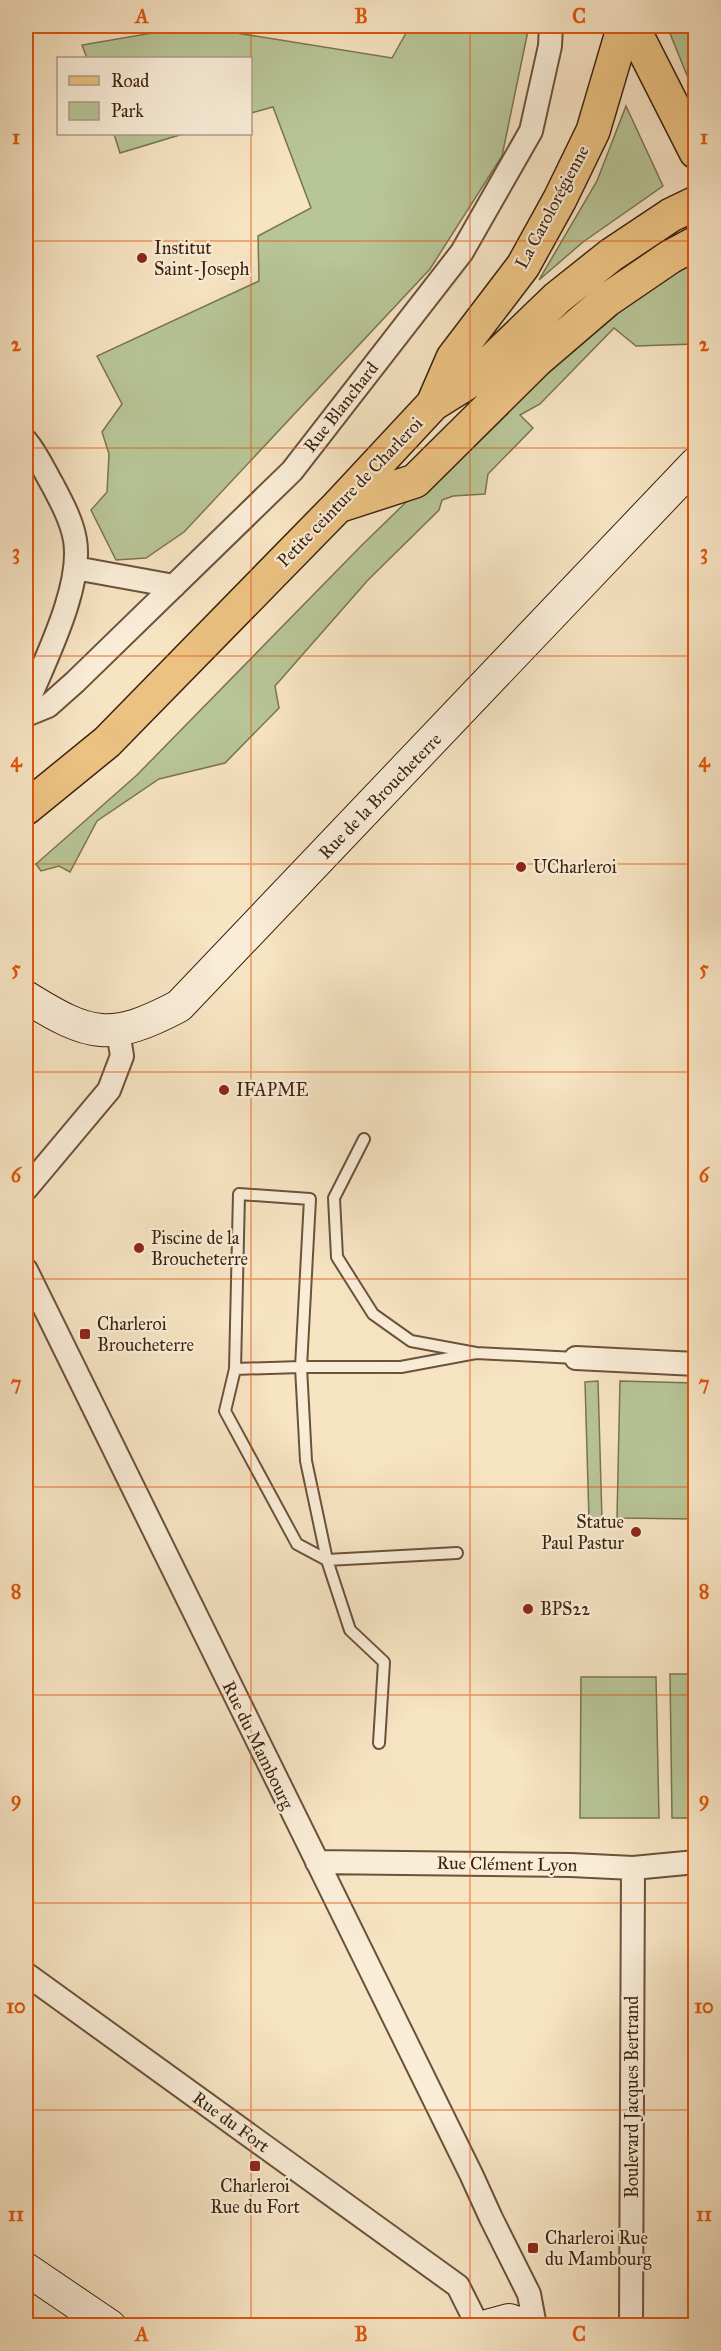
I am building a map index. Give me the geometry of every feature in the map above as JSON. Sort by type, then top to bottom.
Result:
[{"type":"main road","name":"La Carolorégienne","points":[[433,404],[453,358],[523,266],[560,199],[593,131],[624,26]]},
{"type":"main road","points":[[632,26],[696,152]]},
{"type":"main road","name":"Petite ceinture de Charleroi","points":[[26,808],[107,742],[337,507],[433,404],[473,379],[557,298],[611,255],[671,215],[696,202]]},
{"type":"main road","points":[[337,507],[414,481],[537,360],[607,300],[670,257],[696,243]]},
{"type":"main road","name":"Rue de la Broucheterre","points":[[26,997],[49,1012],[84,1029],[118,1031],[148,1022],[179,1006],[696,463]]},
{"type":"main road","points":[[26,2269],[110,2325]]},
{"type":"main road","points":[[488,2325],[509,2320],[527,2325]]},
{"type":"street","name":"Rue Blanchard","points":[[26,715],[48,706],[75,682],[292,471],[462,252],[531,130],[550,46],[551,26]]},
{"type":"street","points":[[26,441],[62,503],[75,540],[75,568],[67,604],[26,706]]},
{"type":"street","points":[[75,568],[174,586]]},
{"type":"street","points":[[26,1189],[109,1090],[122,1056],[118,1031]]},
{"type":"street","name":"Rue du Mambourg","points":[[26,1270],[529,2294],[535,2325]]},
{"type":"street","points":[[576,1358],[696,1364]]},
{"type":"street","name":"Rue Clément Lyon","points":[[317,1862],[572,1865],[633,1868],[696,1862]]},
{"type":"street","name":"Boulevard Jacques Bertrand","points":[[631,2325],[633,1868]]},
{"type":"street","name":"Rue du Fort","points":[[26,1974],[458,2286],[478,2325]]},
{"type":"lane","points":[[364,1140],[334,1198],[337,1257],[373,1314],[411,1341],[476,1353],[576,1358]]},
{"type":"lane","points":[[379,1743],[384,1662],[350,1630],[327,1560],[306,1461],[301,1367],[310,1199],[239,1194],[235,1369],[225,1411],[297,1544],[327,1560],[457,1553]]},
{"type":"lane","points":[[235,1369],[401,1368],[476,1353]]},
{"type":"green space","points":[[193,26],[392,58],[410,26],[529,26],[502,156],[430,269],[184,532],[146,558],[116,560],[91,510],[107,492],[109,454],[102,432],[122,404],[97,356],[259,281],[258,236],[311,208],[273,107],[252,113],[252,57],[87,57],[82,45]]},
{"type":"green space","points":[[667,26],[695,26],[695,95]]},
{"type":"green space","points":[[626,106],[663,186],[583,242],[539,280],[597,181]]},
{"type":"green space","points":[[114,135],[180,135],[120,153]]},
{"type":"green space","points":[[695,255],[695,344],[636,346],[614,328],[540,404],[520,415],[533,428],[488,474],[485,494],[453,496],[442,500],[439,510],[368,580],[275,686],[279,708],[225,763],[159,779],[97,821],[70,872],[59,866],[41,871],[36,864],[137,775],[362,545],[573,340]]},
{"type":"green space","points":[[598,1381],[602,1520],[589,1520],[585,1382]]},
{"type":"green space","points":[[620,1381],[695,1383],[695,1519],[617,1518]]},
{"type":"green space","points":[[670,1674],[695,1674],[695,1818],[672,1818]]},
{"type":"green space","points":[[581,1677],[656,1677],[659,1818],[580,1818]]},
{"type":"place","name":"Institut Saint-Joseph","points":[[142,258]]},
{"type":"place","name":"UCharleroi","points":[[521,867]]},
{"type":"place","name":"IFAPME","points":[[224,1090]]},
{"type":"place","name":"Piscine de la Broucheterre","points":[[139,1248]]},
{"type":"place","name":"Charleroi Broucheterre","points":[[85,1334]]},
{"type":"place","name":"Statue Paul Pastur","points":[[636,1532]]},
{"type":"place","name":"BPS22","points":[[528,1609]]},
{"type":"place","name":"Charleroi Rue du Fort","points":[[255,2166]]},
{"type":"place","name":"Charleroi Rue du Mambourg","points":[[533,2248]]}]
